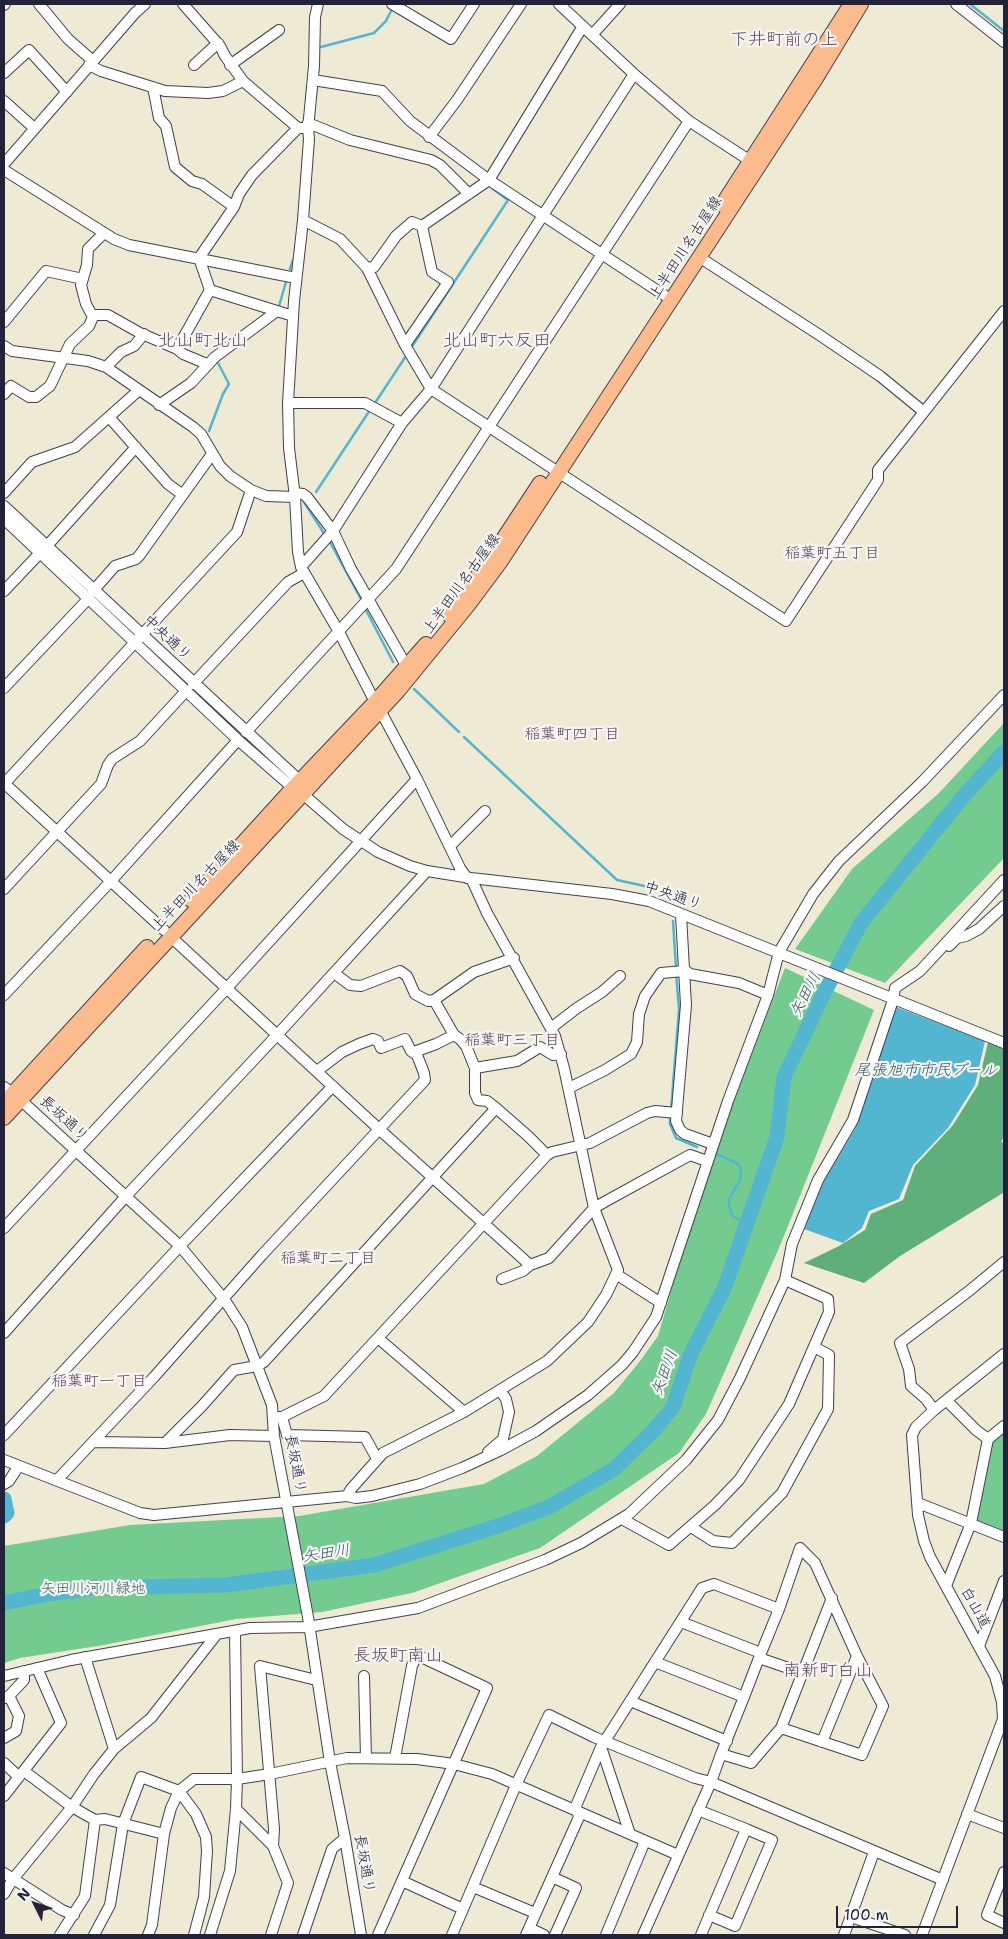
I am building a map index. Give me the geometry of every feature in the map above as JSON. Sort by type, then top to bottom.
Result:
[{"type":"main road","name":"上半田川名古屋線","points":[[378,706],[468,589],[555,469],[699,257],[851,4]]},
{"type":"main road","name":"上半田川名古屋線","points":[[4,1103],[167,933],[299,788],[378,706],[412,676],[469,604],[501,561],[555,469],[664,295],[754,164],[813,83],[861,4]]},
{"type":"main road","name":"上半田川名古屋線","points":[[4,1118],[13,1093]]},
{"type":"street","points":[[39,4],[68,39],[101,71],[164,91],[200,94],[223,90],[243,82]]},
{"type":"street","points":[[4,164],[144,4]]},
{"type":"street","points":[[183,4],[218,43],[230,65],[243,82],[305,127],[431,160],[440,165],[469,194]]},
{"type":"street","points":[[318,4],[315,17],[313,80],[305,127],[309,139],[303,220],[296,278],[288,403],[289,448],[295,495],[298,552],[303,570],[339,632],[418,780],[460,868],[469,878],[551,1028],[561,1054],[594,1208],[618,1270],[597,1309],[571,1340],[547,1361],[464,1412],[384,1453],[351,1489],[347,1496]]},
{"type":"street","points":[[392,4],[451,39],[474,4]]},
{"type":"street","points":[[429,137],[458,100],[520,4]]},
{"type":"street","points":[[559,4],[634,74],[689,121],[754,164]]},
{"type":"street","points":[[592,35],[620,4]]},
{"type":"street","points":[[956,4],[1004,42]]},
{"type":"street","points":[[422,226],[489,180],[583,26]]},
{"type":"street","points":[[230,65],[278,30]]},
{"type":"street","points":[[194,65],[218,43]]},
{"type":"street","points":[[4,73],[29,50],[68,92]]},
{"type":"street","points":[[4,889],[101,784],[112,759],[140,741],[288,582],[303,570],[333,531],[402,423],[430,389],[634,74]]},
{"type":"street","points":[[313,80],[382,91],[410,121],[429,137],[489,180],[664,295]]},
{"type":"street","points":[[154,87],[159,118],[166,126],[175,167],[192,181],[202,184],[234,207]]},
{"type":"street","points":[[4,102],[34,128]]},
{"type":"street","points":[[4,995],[111,881],[396,569],[689,121]]},
{"type":"street","points":[[199,258],[234,207],[239,194],[252,175],[305,127]]},
{"type":"street","points":[[4,170],[114,239],[129,244],[296,278]]},
{"type":"street","points":[[303,220],[340,239],[367,268],[405,345],[430,389],[786,621],[878,480],[878,470],[1004,311]]},
{"type":"street","points":[[367,268],[374,267],[396,236],[412,222],[422,226]]},
{"type":"street","points":[[405,345],[448,282],[432,272],[422,226]]},
{"type":"street","points":[[4,394],[11,386],[29,396],[36,397],[50,386],[70,344],[89,326],[93,318],[82,286],[83,279],[88,265],[88,249],[104,233]]},
{"type":"street","points":[[699,257],[880,376],[924,412]]},
{"type":"street","points":[[177,349],[210,290],[199,258]]},
{"type":"street","points":[[4,322],[46,271],[83,279]]},
{"type":"street","points":[[210,290],[294,316]]},
{"type":"street","points":[[160,404],[190,383],[208,364],[277,311]]},
{"type":"street","points":[[92,315],[108,315],[177,349],[183,354],[208,364]]},
{"type":"street","points":[[106,367],[121,352],[134,346],[144,334]]},
{"type":"street","points":[[4,346],[12,351],[88,361],[106,367],[201,434],[212,454],[230,476],[251,490],[266,496],[303,494],[307,497],[333,531],[368,600],[407,667]]},
{"type":"street","points":[[4,493],[32,462],[75,447],[138,391]]},
{"type":"street","points":[[288,403],[365,403],[402,423]]},
{"type":"street","points":[[109,417],[168,484],[183,495]]},
{"type":"street","points":[[4,591],[136,447]]},
{"type":"street","points":[[4,688],[91,595],[115,566],[136,559],[139,556],[212,454]]},
{"type":"street","points":[[251,490],[237,532],[4,784],[278,1034],[380,1130],[530,1265]]},
{"type":"street","name":"中央通り","points":[[4,506],[43,550]]},
{"type":"street","name":"中央通り","points":[[4,519],[43,550],[299,788],[361,842],[378,852],[427,871],[469,878],[612,894],[649,901],[893,1000],[1003,1042]]},
{"type":"street","points":[[4,1459],[140,1513],[154,1515],[288,1505],[347,1496],[356,1498],[372,1496],[420,1484],[486,1457],[536,1431],[572,1407],[605,1381],[633,1352],[656,1317],[707,1161],[783,954],[813,894],[839,862],[922,782],[1004,695]]},
{"type":"street","points":[[4,1228],[418,780]]},
{"type":"street","points":[[450,846],[485,812]]},
{"type":"street","points":[[4,1333],[127,1195],[334,974],[427,871]]},
{"type":"street","points":[[4,1676],[85,1658],[250,1628],[418,1608],[545,1560],[581,1543],[622,1518],[658,1488],[686,1460],[718,1420],[740,1378],[785,1280],[792,1244],[818,1180],[853,1120],[893,1000],[895,988],[920,970],[1004,880]]},
{"type":"street","points":[[930,960],[937,958],[957,938],[966,936],[979,928],[1004,906]]},
{"type":"street","points":[[681,914],[680,971],[686,1005],[672,1112],[680,1130],[685,1134],[713,1144]]},
{"type":"street","points":[[334,974],[350,985],[361,986],[400,971],[405,973],[418,997],[428,1001],[434,1000],[474,972],[514,958]]},
{"type":"street","points":[[569,1088],[631,1054],[637,1042],[639,1014],[645,996],[661,974],[680,971],[739,983],[768,995]]},
{"type":"street","points":[[551,1028],[602,992],[620,976]]},
{"type":"street","points":[[434,1000],[454,1035],[466,1046],[475,1068],[475,1094],[478,1100],[487,1101],[496,1108],[547,1155]]},
{"type":"street","points":[[414,1052],[454,1035]]},
{"type":"street","points":[[57,1480],[154,1377],[425,1080],[424,1073],[414,1052],[411,1051],[405,1039],[381,1048],[378,1041],[373,1039],[350,1048],[317,1071]]},
{"type":"street","points":[[475,1068],[516,1061],[540,1047],[553,1055],[561,1054]]},
{"type":"street","points":[[4,1435],[180,1246],[333,1086]]},
{"type":"street","name":"長坂通り","points":[[13,1093],[127,1195],[180,1246],[224,1299],[242,1327],[277,1417],[274,1436],[288,1505],[360,1934]]},
{"type":"street","points":[[166,1443],[234,1370],[257,1366],[264,1362],[496,1108]]},
{"type":"street","points":[[377,1459],[365,1437],[286,1435],[277,1417],[324,1396],[547,1155],[552,1152],[590,1143],[647,1113],[672,1112]]},
{"type":"street","points":[[502,1279],[549,1258],[594,1208],[690,1155],[707,1161]]},
{"type":"street","points":[[934,1410],[926,1399],[911,1386],[910,1369],[900,1343],[1004,1262]]},
{"type":"street","points":[[616,1274],[661,1303]]},
{"type":"street","points":[[622,1518],[669,1545],[739,1480],[789,1404],[829,1312],[828,1300],[785,1280]]},
{"type":"street","points":[[378,1338],[464,1412]]},
{"type":"street","points":[[690,1527],[713,1541],[732,1543],[782,1493],[828,1409],[829,1355],[814,1347]]},
{"type":"street","name":"白山道","points":[[922,1935],[1003,1719],[1000,1682],[930,1557],[924,1542],[918,1503],[912,1435],[916,1426],[934,1410],[1004,1354]]},
{"type":"street","points":[[486,1457],[487,1452],[503,1439],[505,1433],[509,1412],[506,1399],[500,1390]]},
{"type":"street","points":[[947,1401],[976,1430],[988,1439]]},
{"type":"street","points":[[946,1586],[971,1523],[988,1439],[1004,1426]]},
{"type":"street","points":[[94,1442],[166,1443],[230,1435],[274,1436]]},
{"type":"street","points":[[6,1483],[18,1466]]},
{"type":"street","points":[[918,1503],[1004,1537]]},
{"type":"street","points":[[642,1935],[727,1741],[779,1609],[800,1548],[816,1563],[857,1656],[883,1706],[862,1754],[781,1728]]},
{"type":"street","points":[[979,1646],[1004,1581]]},
{"type":"street","points":[[544,1935],[527,1932],[579,1817],[576,1806],[603,1744],[702,1588],[714,1584],[779,1609]]},
{"type":"street","points":[[721,1754],[751,1763],[781,1728],[832,1598]]},
{"type":"street","points":[[681,1622],[803,1673]]},
{"type":"street","points":[[210,1935],[230,1871],[236,1809],[238,1779],[235,1631]]},
{"type":"street","points":[[4,1894],[13,1879],[72,1807],[94,1774],[114,1749],[151,1718],[217,1634]]},
{"type":"street","points":[[378,1935],[487,1688],[417,1655],[412,1666],[395,1758]]},
{"type":"street","points":[[822,1742],[857,1656]]},
{"type":"street","points":[[85,1658],[114,1749]]},
{"type":"street","points":[[655,1662],[744,1697]]},
{"type":"street","points":[[273,1846],[274,1829],[260,1666],[316,1680]]},
{"type":"street","points":[[4,1796],[61,1723],[37,1668]]},
{"type":"street","points":[[4,1738],[16,1731],[19,1716],[6,1697],[24,1680],[24,1671]]},
{"type":"street","points":[[364,1676],[366,1758]]},
{"type":"street","points":[[630,1701],[727,1741]]},
{"type":"street","points":[[452,1935],[516,1785],[549,1716],[603,1744],[710,1782],[943,1880]]},
{"type":"street","points":[[603,1744],[630,1834]]},
{"type":"street","points":[[148,1935],[152,1925],[164,1834],[171,1808],[179,1791],[194,1779],[238,1779],[347,1758],[416,1758],[454,1764],[492,1774],[678,1855]]},
{"type":"street","points":[[4,1763],[95,1820],[105,1819],[164,1834]]},
{"type":"street","points":[[94,1935],[110,1905],[123,1824],[142,1777],[179,1791],[196,1814],[206,1837],[204,1897],[194,1935]]},
{"type":"street","points":[[236,1809],[273,1846],[288,1882],[271,1935]]},
{"type":"street","points":[[698,1810],[772,1840],[735,1926],[709,1915]]},
{"type":"street","points":[[967,1814],[1004,1828]]},
{"type":"street","points":[[60,1935],[85,1896],[95,1820]]},
{"type":"street","points":[[700,1935],[746,1829]]},
{"type":"street","points":[[303,1935],[332,1849],[345,1838]]},
{"type":"street","points":[[606,1935],[645,1841]]},
{"type":"street","points":[[844,1935],[874,1852]]},
{"type":"street","points":[[1004,1872],[987,1915],[1004,1923]]},
{"type":"street","points":[[4,1873],[62,1910],[74,1915]]},
{"type":"street","points":[[552,1877],[576,1888],[554,1935]]},
{"type":"street","points":[[402,1882],[463,1909]]},
{"type":"street","points":[[473,1887],[535,1913]]},
{"type":"street","points":[[851,1917],[905,1935]]},
{"type":"green space","points":[[1004,723],[1004,858],[885,983],[795,949],[852,869],[938,794]]},
{"type":"green space","name":"矢田川河川緑地","points":[[785,968],[874,1010],[782,1241],[706,1414],[679,1453],[540,1548],[412,1593],[322,1612],[236,1619],[104,1645],[20,1658],[4,1663],[4,1546],[130,1525],[299,1516],[484,1484],[537,1456],[614,1393],[658,1336],[706,1171]]},
{"type":"green space","points":[[988,1042],[1004,1049],[1004,1137],[1001,1142],[1004,1143],[1004,1194],[900,1256],[864,1283],[804,1263],[839,1246],[865,1230],[871,1214],[903,1200],[915,1166],[953,1125],[978,1085]]},
{"type":"green space","points":[[1004,1426],[1004,1536],[971,1523],[988,1439]]},
{"type":"water","name":"尾張旭市市民プール","points":[[896,1007],[985,1041],[975,1085],[948,1128],[913,1165],[899,1199],[869,1211],[862,1228],[843,1243],[804,1229],[823,1182],[855,1129]]},
{"type":"waterway","points":[[970,4],[1004,31]]},
{"type":"waterway","points":[[321,47],[374,33],[386,21],[392,9]]},
{"type":"waterway","points":[[411,348],[508,200],[493,189]]},
{"type":"waterway","points":[[290,269],[293,260]]},
{"type":"waterway","points":[[279,306],[286,282]]},
{"type":"waterway","points":[[375,403],[406,356]]},
{"type":"waterway","points":[[209,431],[223,394],[229,384],[218,363]]},
{"type":"waterway","points":[[316,492],[370,410]]},
{"type":"waterway","points":[[304,502],[325,535]]},
{"type":"waterway","points":[[330,542],[362,601]]},
{"type":"waterway","points":[[366,610],[393,662]]},
{"type":"waterway","points":[[414,689],[459,732]]},
{"type":"waterway","points":[[464,737],[617,880],[649,887]]},
{"type":"waterway","name":"矢田川","points":[[4,1603],[47,1594],[94,1588],[226,1585],[374,1565],[501,1525],[549,1507],[614,1469],[654,1430],[673,1407],[691,1353],[724,1289],[777,1137],[784,1077],[824,993],[861,923],[961,799],[1004,752]]},
{"type":"waterway","points":[[673,921],[676,968]]},
{"type":"waterway","points":[[671,1110],[679,1009],[676,973]]},
{"type":"waterway","points":[[670,1115],[670,1124],[676,1138],[697,1147]]},
{"type":"waterway","points":[[717,1154],[737,1163],[741,1168],[740,1180],[729,1199],[729,1205],[732,1215],[746,1225]]},
{"type":"waterway","points":[[4,1499],[7,1513],[4,1516]]},
{"type":"district","name":"下井町前の上","points":[[784,40]]},
{"type":"district","name":"北山町北山","points":[[203,341]]},
{"type":"district","name":"北山町六反田","points":[[497,341]]},
{"type":"district","name":"稲葉町五丁目","points":[[832,554]]},
{"type":"district","name":"稲葉町四丁目","points":[[572,735]]},
{"type":"district","name":"稲葉町三丁目","points":[[512,1041]]},
{"type":"district","name":"稲葉町二丁目","points":[[328,1259]]},
{"type":"district","name":"稲葉町一丁目","points":[[99,1382]]},
{"type":"district","name":"長坂町南山","points":[[398,1656]]},
{"type":"district","name":"南新町白山","points":[[828,1671]]}]
